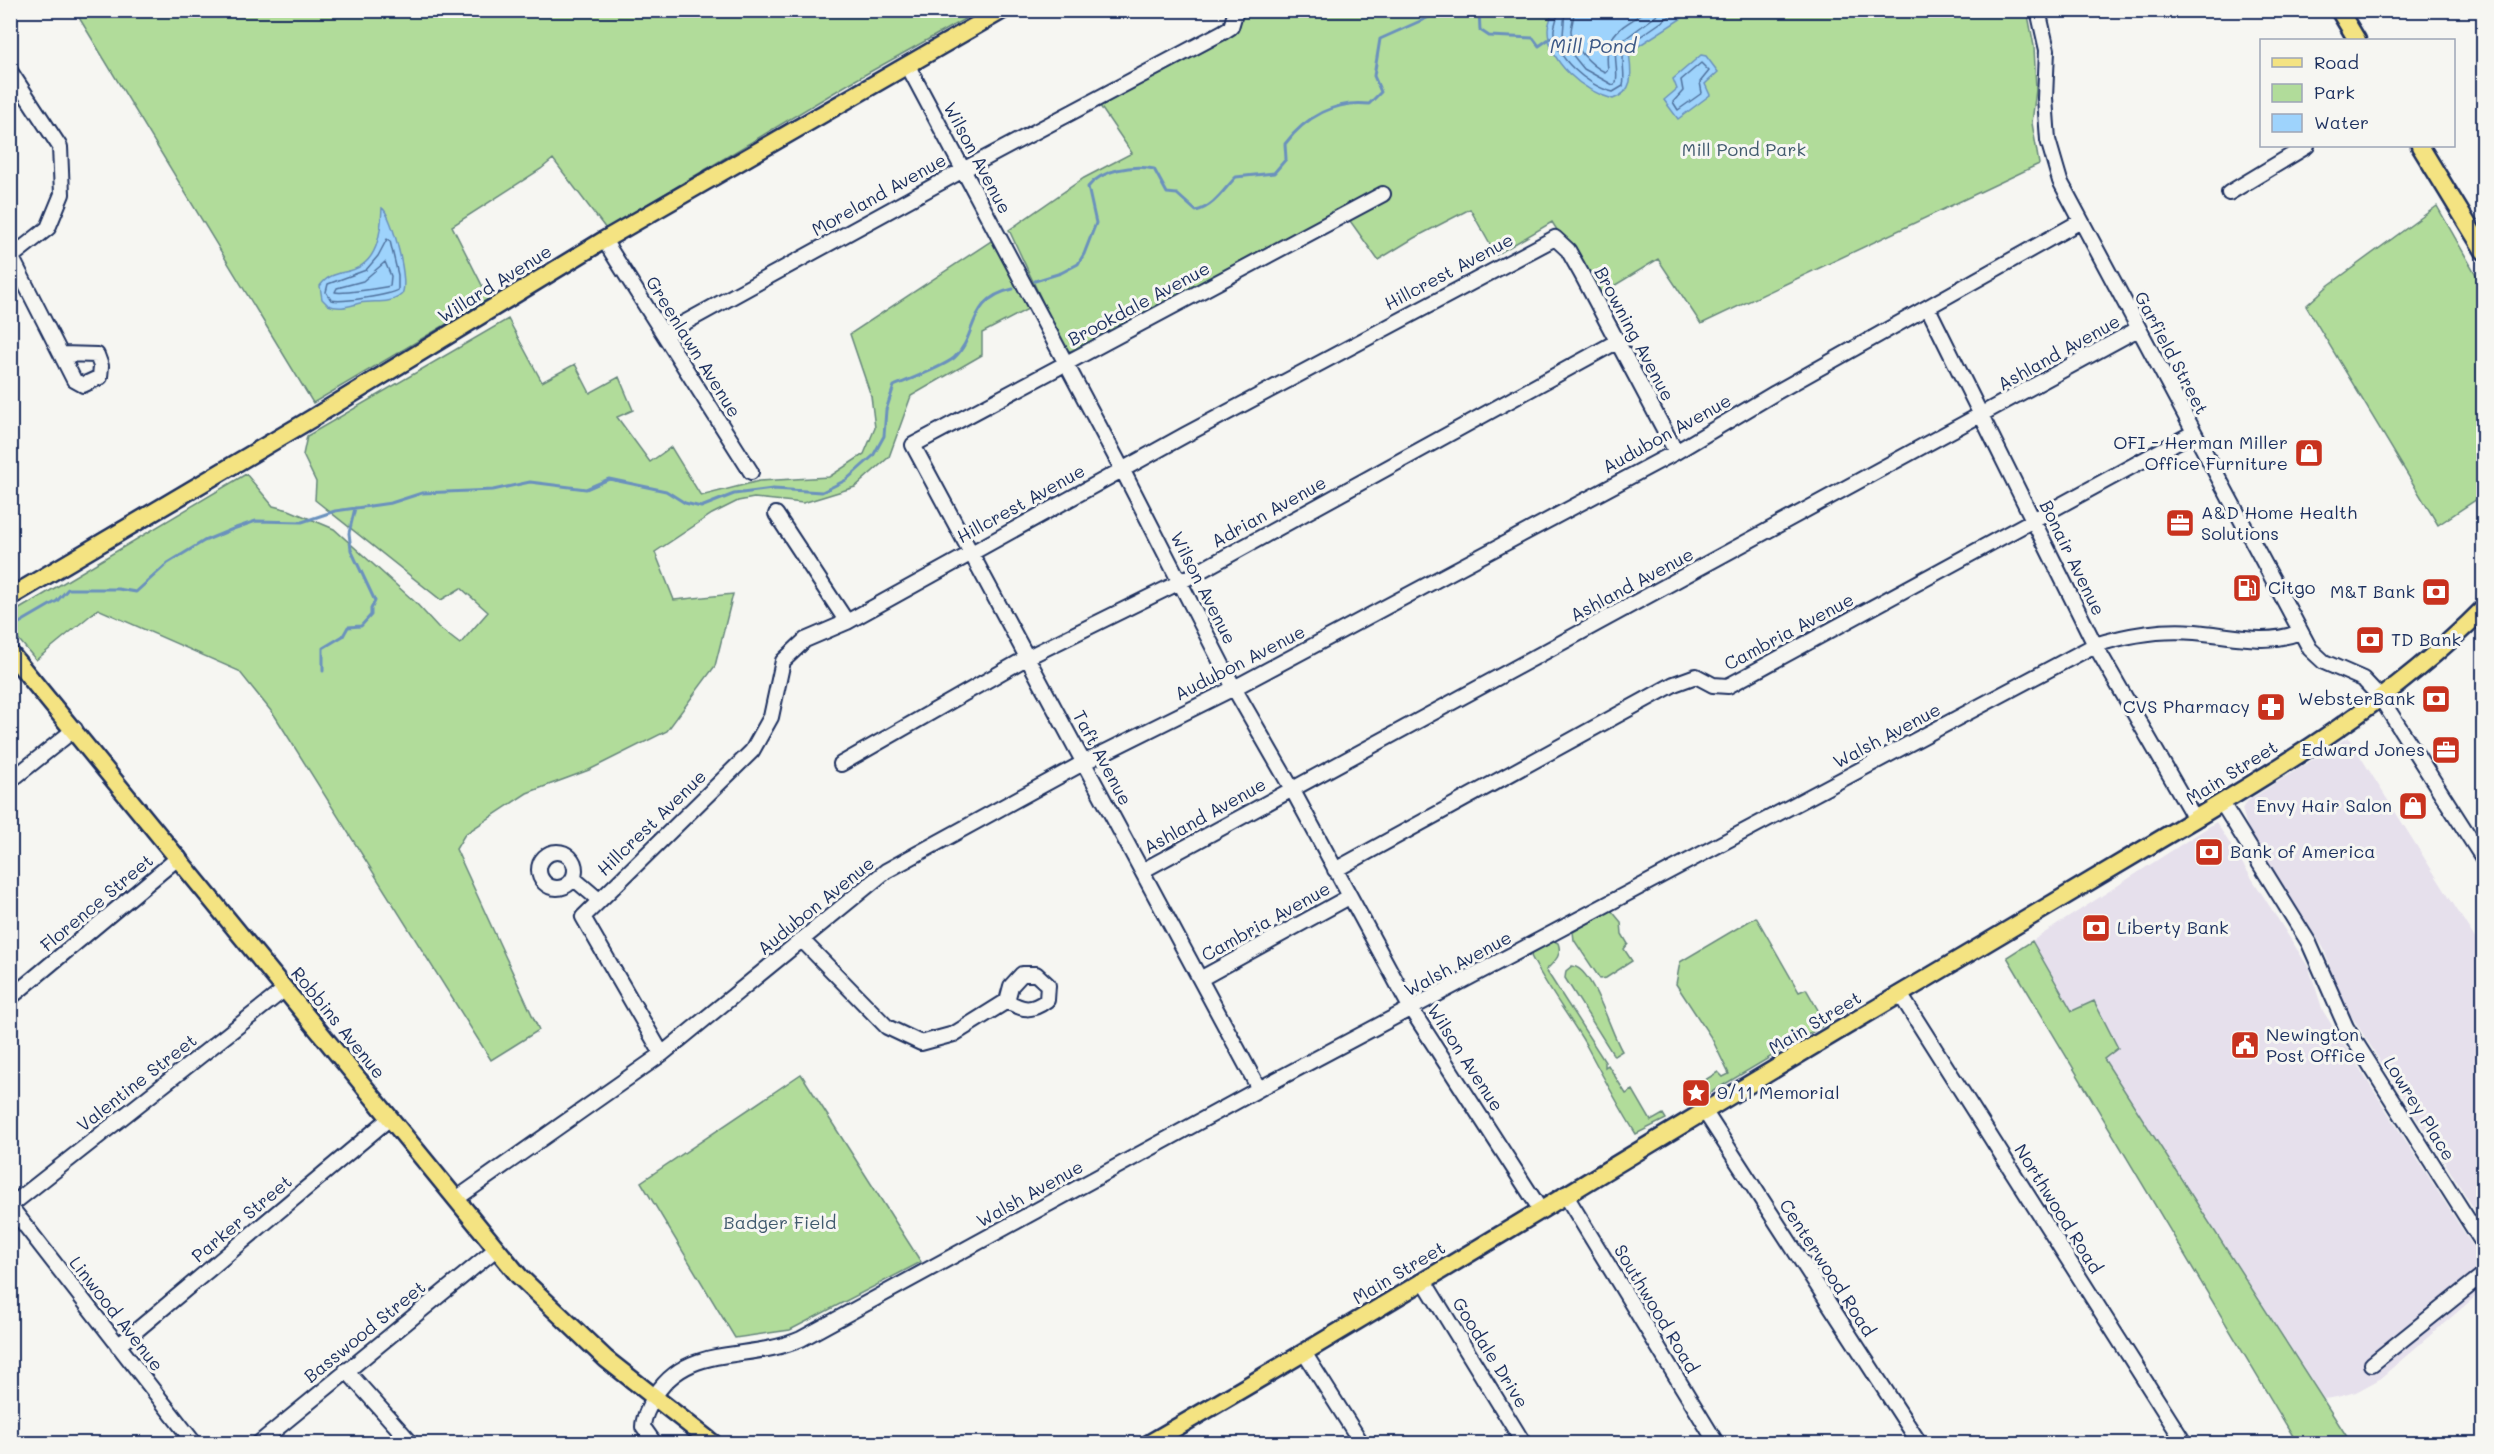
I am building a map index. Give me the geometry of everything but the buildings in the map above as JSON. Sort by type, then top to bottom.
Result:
[{"type":"main road","name":"Willard Avenue","points":[[10,597],[322,413],[604,240],[1003,10]]},
{"type":"main road","points":[[2339,10],[2356,39]]},
{"type":"main road","points":[[2421,147],[2484,251]]},
{"type":"main road","name":"Main Street","points":[[1148,1443],[1305,1354],[1540,1209],[2222,803],[2312,747],[2380,697],[2459,633],[2484,608]]},
{"type":"main road","name":"Robbins Avenue","points":[[10,652],[496,1249],[578,1335],[654,1398],[714,1443]]},
{"type":"street","name":"Garfield Street","points":[[2038,10],[2047,50],[2045,98],[2048,140],[2060,181],[2300,632],[2318,658],[2362,680],[2380,697],[2484,860]]},
{"type":"street","name":"Moreland Avenue","points":[[664,334],[963,170],[1232,27],[1236,14]]},
{"type":"street","name":"Wilson Avenue","points":[[908,66],[1122,470],[1234,688],[1292,789],[1349,897],[1411,1009],[1540,1209]]},
{"type":"street","points":[[10,71],[60,147],[62,194],[48,228],[11,258],[62,354]]},
{"type":"street","points":[[2229,193],[2305,147]]},
{"type":"street","name":"Brookdale Avenue","points":[[913,445],[1383,194]]},
{"type":"street","name":"Audubon Avenue","points":[[456,1199],[662,1054],[886,871],[1083,763],[1234,688],[1676,452],[1775,393],[2082,221]]},
{"type":"street","name":"Browning Avenue","points":[[1555,238],[1568,250],[1676,452]]},
{"type":"street","name":"Hillcrest Avenue","points":[[662,1054],[583,917],[752,751],[771,717],[783,661],[805,640],[847,622],[969,552],[1555,238]]},
{"type":"street","name":"Greenlawn Avenue","points":[[604,240],[751,472]]},
{"type":"street","name":"Bonair Avenue","points":[[1929,308],[1984,415],[2095,645],[2194,819]]},
{"type":"street","name":"Ashland Avenue","points":[[1142,871],[1984,415],[2138,329]]},
{"type":"street","name":"Adrian Avenue","points":[[841,764],[1028,657],[1180,582],[1618,341]]},
{"type":"street","name":"Cambria Avenue","points":[[1335,870],[1674,684],[1696,676],[1713,685],[1728,686],[2193,433]]},
{"type":"street","name":"Taft Avenue","points":[[913,445],[1259,1089]]},
{"type":"street","points":[[777,514],[847,622]]},
{"type":"street","name":"Walsh Avenue","points":[[654,1398],[682,1367],[700,1360],[767,1351],[801,1339],[1259,1089],[2095,645],[2136,635],[2187,631],[2271,640],[2300,632]]},
{"type":"street","points":[[10,781],[75,729]]},
{"type":"street","name":"Lowrey Place","points":[[2222,803],[2310,943],[2346,1027],[2484,1245]]},
{"type":"street","name":"Florence Street","points":[[10,998],[179,857]]},
{"type":"street","name":"Hillcrest Avenue","points":[[573,878],[599,900]]},
{"type":"street","name":"Cambria Avenue","points":[[1200,979],[1349,897]]},
{"type":"street","points":[[803,941],[887,1027],[921,1044],[954,1034],[1007,1001]]},
{"type":"street","name":"Valentine Street","points":[[11,1206],[285,989]]},
{"type":"street","name":"Northwood Road","points":[[1900,994],[2185,1443]]},
{"type":"street","name":"Centerwood Road","points":[[1705,1112],[1920,1443]]},
{"type":"street","name":"Parker Street","points":[[118,1347],[390,1118]]},
{"type":"street","name":"Southwood Road","points":[[1565,1194],[1717,1443]]},
{"type":"street","name":"Linwood Avenue","points":[[11,1206],[118,1347],[195,1443]]},
{"type":"street","name":"Basswood Street","points":[[258,1443],[496,1249]]},
{"type":"street","points":[[2372,1364],[2484,1274]]},
{"type":"street","name":"Goodale Drive","points":[[1424,1281],[1524,1443]]},
{"type":"street","points":[[1305,1354],[1362,1443]]},
{"type":"street","points":[[346,1370],[412,1443]]},
{"type":"street","points":[[654,1398],[643,1421],[645,1432],[656,1443]]},
{"type":"shaded area","points":[[2348,737],[2483,951],[2483,1223],[2340,998],[2324,949],[2249,833],[2242,809],[2246,802]]},
{"type":"shaded area","points":[[2216,822],[2309,968],[2323,1011],[2483,1262],[2483,1290],[2378,1380],[2356,1392],[2337,1397],[2324,1399],[2103,1058],[2094,1001],[2072,1012],[2032,941]]},
{"type":"green space","name":"Mill Pond Park","points":[[2027,10],[2034,46],[2036,89],[2032,123],[2039,164],[1701,324],[1658,259],[1599,295],[1552,222],[1496,255],[1470,209],[1378,260],[1343,211],[1088,346],[1066,352],[1009,230],[1084,178],[1132,153],[1100,106],[1208,49],[1239,29],[1241,11]]},
{"type":"green space","points":[[75,11],[979,11],[850,83],[606,229],[553,159],[452,226],[489,299],[313,403]]},
{"type":"green space","points":[[2437,206],[2483,287],[2483,495],[2438,525],[2306,306],[2329,285]]},
{"type":"green space","points":[[994,239],[1028,309],[982,333],[982,355],[911,396],[889,457],[855,487],[803,503],[754,498],[738,501],[712,514],[655,552],[674,600],[733,594],[715,666],[667,731],[589,770],[527,793],[465,834],[456,849],[539,1030],[491,1060],[275,716],[239,671],[98,609],[36,660],[14,634],[11,614],[246,474],[273,506],[289,510],[334,529],[415,602],[438,627],[460,644],[488,612],[461,588],[441,600],[315,500],[316,482],[303,455],[307,436],[508,319],[542,382],[575,364],[590,393],[619,377],[633,410],[617,417],[650,462],[671,447],[701,496],[759,481],[829,477],[864,454],[875,428],[871,396],[850,334]]},
{"type":"green space","points":[[1611,910],[1621,922],[1622,934],[1628,944],[1624,949],[1632,961],[1606,978],[1600,979],[1574,940],[1573,932]]},
{"type":"green space","points":[[1756,917],[1799,992],[1806,989],[1826,1024],[1688,1106],[1682,1098],[1684,1093],[1718,1072],[1723,1077],[1729,1074],[1712,1039],[1676,984],[1680,962]]},
{"type":"green space","points":[[1554,941],[1558,943],[1559,955],[1546,970],[1605,1062],[1605,1067],[1608,1065],[1626,1094],[1633,1090],[1651,1121],[1663,1114],[1666,1119],[1636,1134],[1586,1045],[1530,954]]},
{"type":"green space","points":[[2032,941],[2072,1011],[2094,1001],[2118,1048],[2104,1059],[2351,1443],[2297,1443],[2007,957]]},
{"type":"green space","points":[[1572,966],[1580,969],[1587,977],[1601,1002],[1622,1051],[1614,1056],[1565,978],[1566,971]]},
{"type":"green space","name":"Badger Field","points":[[801,1074],[921,1262],[790,1330],[735,1338],[641,1182]]},
{"type":"water","name":"Mill Pond","points":[[1552,11],[1693,11],[1629,52],[1631,73],[1629,86],[1613,99],[1579,82],[1561,64],[1550,41],[1548,27]]},
{"type":"water","points":[[1701,55],[1706,56],[1718,72],[1705,84],[1710,95],[1678,119],[1664,100],[1677,89],[1673,79]]},
{"type":"water","points":[[382,208],[391,223],[399,251],[404,279],[401,295],[386,301],[365,302],[344,307],[328,305],[322,299],[320,286],[329,277],[359,267],[372,255],[379,237]]},
{"type":"waterway","points":[[1035,281],[1061,273],[1078,264],[1096,223],[1088,187],[1101,176],[1127,168],[1154,169],[1167,193],[1177,194],[1196,211],[1202,209],[1213,202],[1236,177],[1274,173],[1286,159],[1285,144],[1312,118],[1322,112],[1345,105],[1369,104],[1381,92],[1374,76],[1380,39],[1445,10]]},
{"type":"waterway","points":[[1479,10],[1480,30],[1489,36],[1533,38],[1539,46],[1552,37]]},
{"type":"waterway","points":[[14,626],[57,601],[68,589],[118,589],[136,592],[168,563],[204,541],[256,521],[302,522],[335,511],[391,503],[422,493],[493,490],[530,482],[586,489],[609,479],[666,491],[685,503],[701,507],[734,494],[773,489],[822,492],[846,480],[873,456],[884,436],[886,410],[894,386],[954,358],[967,340],[975,319],[987,301],[1013,289]]},
{"type":"waterway","points":[[323,671],[323,648],[343,636],[348,627],[361,626],[371,615],[375,601],[351,550],[349,533],[355,508]]},
{"type":"place","name":"OFI - Herman Miller Office Furniture","points":[[2309,453]]},
{"type":"place","name":"A&D Home Health Solutions","points":[[2180,523]]},
{"type":"place","name":"Citgo","points":[[2247,588]]},
{"type":"place","name":"M&T Bank","points":[[2436,592]]},
{"type":"place","name":"TD Bank","points":[[2370,640]]},
{"type":"place","name":"WebsterBank","points":[[2436,699]]},
{"type":"place","name":"CVS Pharmacy","points":[[2271,707]]},
{"type":"place","name":"Edward Jones","points":[[2446,750]]},
{"type":"place","name":"Envy Hair Salon","points":[[2413,806]]},
{"type":"place","name":"Bank of America","points":[[2209,852]]},
{"type":"place","name":"Liberty Bank","points":[[2096,928]]},
{"type":"place","name":"Newington Post Office","points":[[2245,1045]]},
{"type":"place","name":"9/11 Memorial","points":[[1696,1093]]}]
